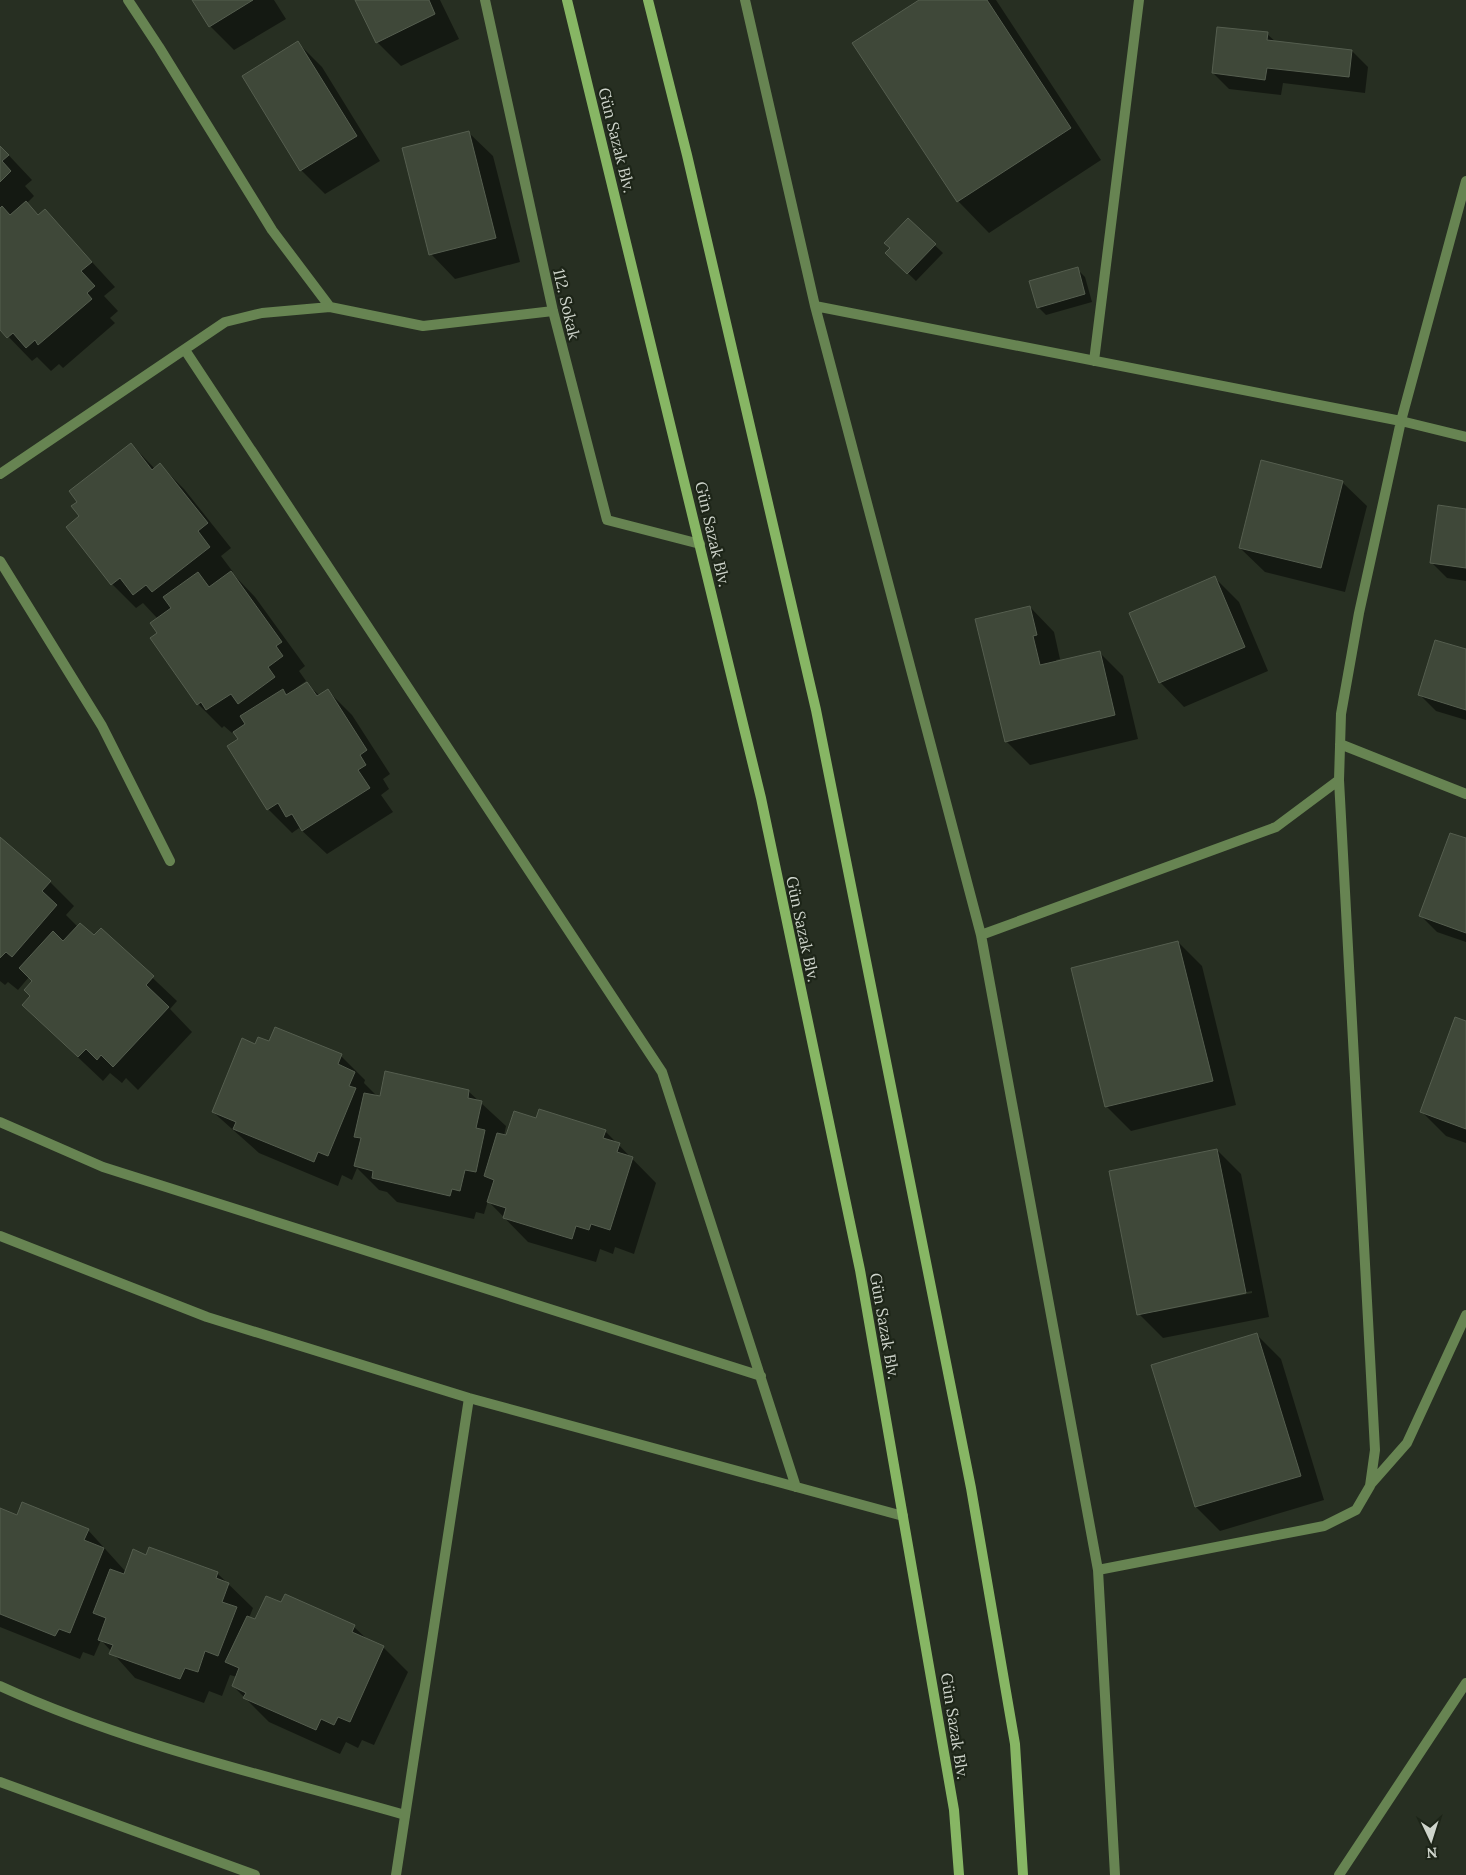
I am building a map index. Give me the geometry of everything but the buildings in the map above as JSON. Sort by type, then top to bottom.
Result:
[{"type":"main road","name":"Gün Sazak Blv.","points":[[567,0],[761,798],[858,1261],[954,1810],[959,1875]]},
{"type":"main road","points":[[648,0],[689,164],[820,729],[971,1488],[1015,1744],[1023,1875]]},
{"type":"street","points":[[128,0],[272,230],[330,307]]},
{"type":"street","name":"112. Sokak","points":[[485,0],[553,311],[607,520],[700,544]]},
{"type":"street","points":[[745,0],[816,306],[981,935],[1098,1570],[1115,1875]]},
{"type":"street","points":[[1094,361],[1139,0]]},
{"type":"street","points":[[1370,1486],[1375,1450],[1339,780],[1341,714],[1359,613],[1401,421],[1466,181]]},
{"type":"street","points":[[816,306],[1401,421],[1466,437]]},
{"type":"street","points":[[0,474],[226,322],[262,313],[330,307],[423,326],[553,311]]},
{"type":"street","points":[[185,350],[662,1072],[796,1487]]},
{"type":"street","points":[[0,561],[102,726],[170,861]]},
{"type":"street","points":[[1340,744],[1466,794]]},
{"type":"street","points":[[981,935],[1276,827],[1339,780]]},
{"type":"street","points":[[0,1122],[103,1167],[761,1376]]},
{"type":"street","points":[[0,1236],[207,1317],[469,1398],[903,1516]]},
{"type":"street","points":[[1098,1570],[1324,1526],[1356,1510],[1370,1486],[1407,1444],[1466,1315]]},
{"type":"street","points":[[396,1875],[469,1398]]},
{"type":"street","points":[[1339,1875],[1466,1683]]},
{"type":"street","points":[[0,1686],[86,1722],[133,1738],[405,1815]]},
{"type":"street","points":[[0,1782],[255,1875]]}]
